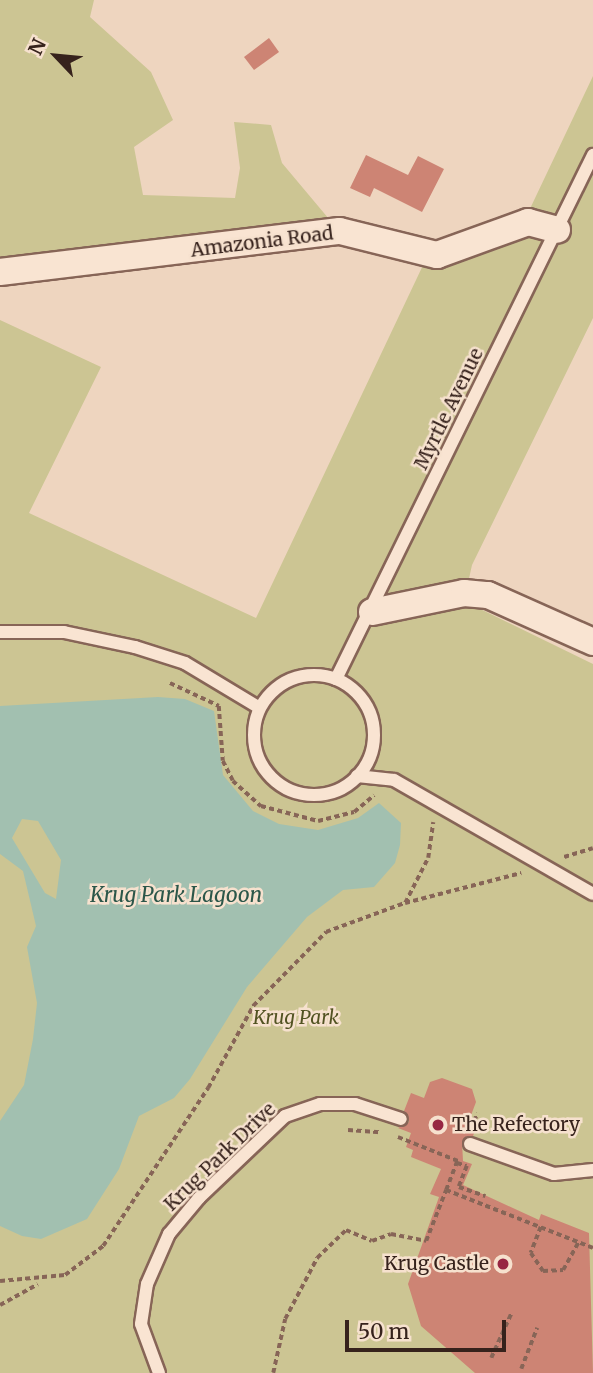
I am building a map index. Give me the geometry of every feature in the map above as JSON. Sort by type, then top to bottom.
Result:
[{"type":"street","name":"Amazonia Road","points":[[0,272],[340,231],[437,255],[528,222],[557,230]]},
{"type":"street","points":[[372,612],[464,593],[488,595],[593,642]]},
{"type":"lane","name":"Myrtle Avenue","points":[[337,679],[593,155]]},
{"type":"lane","points":[[0,632],[64,632],[135,647],[185,663],[260,708]]},
{"type":"lane","points":[[357,776],[374,733],[369,711],[337,679],[293,678],[260,708],[254,724],[258,758],[279,784],[294,792],[328,793],[357,776],[394,779],[593,894]]},
{"type":"lane","name":"Krug Park Drive","points":[[159,1373],[141,1324],[147,1284],[169,1234],[199,1198],[285,1116],[320,1104],[355,1104],[401,1119]]},
{"type":"lane","points":[[470,1144],[554,1174],[593,1170]]},
{"type":"path","points":[[170,683],[219,706],[223,761],[233,781],[261,806],[293,819],[336,819],[384,785]]},
{"type":"path","points":[[405,902],[428,858],[431,815]]},
{"type":"path","points":[[558,858],[593,848]]},
{"type":"path","points":[[0,1304],[82,1264],[122,1223],[274,981],[326,932],[405,902],[529,870]]},
{"type":"path","points":[[473,1124],[477,1113]]},
{"type":"path","points":[[348,1130],[377,1131],[457,1162],[467,1167],[459,1186],[485,1196]]},
{"type":"path","points":[[273,1373],[285,1319],[317,1258],[346,1230],[372,1241],[391,1234],[426,1241],[446,1190],[593,1248]]},
{"type":"path","points":[[541,1227],[531,1254],[543,1271],[563,1270],[578,1242]]},
{"type":"path","points":[[0,1281],[43,1281]]},
{"type":"path","points":[[491,1358],[511,1314]]},
{"type":"path","points":[[520,1369],[537,1328]]},
{"type":"green space","points":[[0,0],[94,0],[90,17],[151,72],[173,120],[134,147],[143,195],[235,198],[240,168],[234,122],[271,125],[282,163],[334,225],[0,267]]},
{"type":"green space","name":"Krug Park","points":[[593,76],[593,318],[472,565],[464,601],[593,664],[593,1373],[0,1373],[0,320],[101,367],[29,513],[256,618],[425,261],[453,263],[510,237],[527,215]]},
{"type":"water","name":"Krug Park Lagoon","points":[[158,697],[185,699],[214,711],[223,775],[253,811],[279,824],[318,830],[358,818],[379,803],[401,823],[400,845],[395,863],[374,887],[343,890],[307,917],[247,987],[190,1079],[174,1098],[139,1116],[119,1169],[87,1219],[41,1239],[22,1236],[0,1226],[0,1121],[24,1085],[37,1003],[27,947],[36,926],[23,871],[0,854],[0,706]],"holes":[[[22,819],[38,821],[61,860],[56,899],[45,893],[12,838]]]},
{"type":"building","points":[[269,38],[279,52],[254,70],[244,57]]},
{"type":"building","points":[[366,155],[408,175],[418,156],[444,169],[422,212],[374,188],[370,197],[350,188]]},
{"type":"building","name":"Krug Castle","points":[[442,1078],[472,1089],[476,1102],[470,1118],[478,1122],[473,1136],[462,1142],[463,1161],[472,1164],[463,1185],[539,1220],[541,1214],[589,1233],[593,1373],[475,1373],[421,1326],[408,1284],[439,1197],[430,1194],[441,1169],[411,1157],[413,1150],[406,1147],[411,1133],[398,1128],[409,1122],[404,1111],[411,1093],[424,1098],[430,1082]]},
{"type":"place","name":"The Refectory","points":[[438,1125]]},
{"type":"place","name":"Krug Castle","points":[[503,1264]]}]
